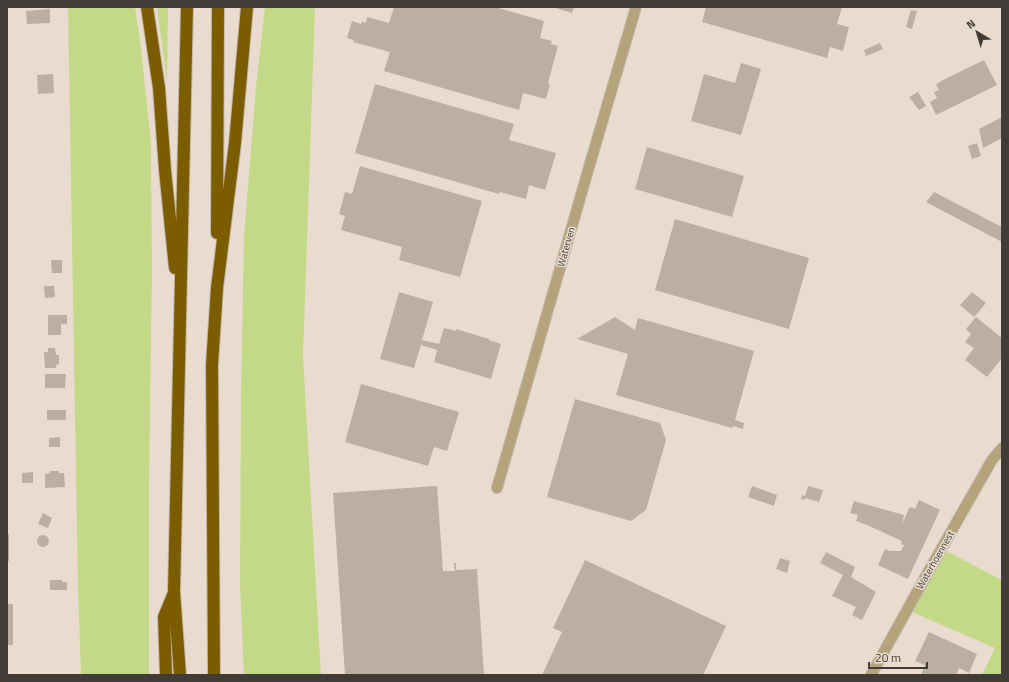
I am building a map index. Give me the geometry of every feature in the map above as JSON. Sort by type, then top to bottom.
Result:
[{"type":"highway","points":[[147,7],[159,88],[165,170],[180,321]]},
{"type":"highway","points":[[180,675],[174,592],[187,7]]},
{"type":"highway","points":[[217,288],[218,7]]},
{"type":"highway","points":[[214,675],[212,365],[217,288],[235,143],[247,7]]},
{"type":"highway","points":[[166,675],[164,617],[174,592]]},
{"type":"street","name":"Waterven","points":[[497,488],[636,7]]},
{"type":"street","name":"Waterhoennest","points":[[871,675],[988,467],[1002,448]]},
{"type":"green space","points":[[68,7],[135,7],[141,49],[151,144],[152,270],[149,484],[149,675],[81,675],[78,590]]},
{"type":"green space","points":[[157,7],[168,7],[167,82]]},
{"type":"green space","points":[[265,7],[315,7],[303,357],[321,675],[244,675],[240,585],[244,236],[256,87]]},
{"type":"green space","points":[[946,551],[1002,580],[1002,675],[982,675],[995,648],[912,612]]},
{"type":"building","points":[[394,7],[495,7],[544,21],[540,38],[552,41],[551,44],[558,46],[548,83],[550,84],[546,99],[523,93],[519,110],[384,71],[390,52],[353,42],[354,40],[347,38],[352,21],[361,24],[362,21],[366,23],[367,17],[389,23]]},
{"type":"building","points":[[552,7],[574,7],[572,13]]},
{"type":"building","points":[[706,7],[842,7],[837,24],[849,27],[843,51],[830,47],[827,58],[702,22]]},
{"type":"building","points":[[50,9],[50,23],[27,24],[26,11]]},
{"type":"building","points":[[911,10],[917,11],[912,29],[906,27]]},
{"type":"building","points":[[880,43],[883,49],[866,56],[864,50]]},
{"type":"building","points":[[984,60],[997,85],[936,115],[930,102],[937,98],[934,92],[939,90],[936,85],[941,81]]},
{"type":"building","points":[[741,63],[761,69],[741,135],[691,121],[704,74],[735,83]]},
{"type":"building","points":[[53,74],[54,93],[38,94],[37,75]]},
{"type":"building","points":[[375,84],[514,124],[509,140],[556,153],[545,190],[529,185],[526,199],[500,192],[499,194],[355,153]]},
{"type":"building","points":[[918,92],[926,106],[919,110],[909,97]]},
{"type":"building","points":[[1002,117],[1002,138],[983,148],[979,129]]},
{"type":"building","points":[[977,143],[981,156],[972,159],[968,146]]},
{"type":"building","points":[[647,147],[744,176],[732,217],[635,189]]},
{"type":"building","points":[[360,166],[482,201],[460,277],[399,260],[402,247],[341,230],[345,216],[339,214],[345,192],[352,194]]},
{"type":"building","points":[[934,192],[1002,227],[1002,242],[926,202]]},
{"type":"building","points":[[675,219],[809,258],[789,329],[655,290]]},
{"type":"building","points":[[51,260],[62,260],[62,273],[52,273]]},
{"type":"building","points":[[44,286],[54,286],[55,297],[45,298]]},
{"type":"building","points":[[399,292],[433,302],[422,340],[439,344],[444,328],[456,331],[456,329],[501,344],[491,379],[434,362],[437,350],[421,345],[414,368],[380,359]]},
{"type":"building","points":[[972,292],[986,303],[974,317],[960,305]]},
{"type":"building","points":[[48,315],[67,315],[67,324],[61,324],[61,335],[48,335]]},
{"type":"building","points":[[615,317],[635,330],[638,318],[754,351],[735,420],[744,423],[743,429],[733,426],[732,428],[616,395],[628,354],[577,339]]},
{"type":"building","points":[[976,317],[1002,338],[1002,358],[987,377],[965,360],[974,348],[965,342],[971,334],[966,329]]},
{"type":"building","points":[[48,348],[55,348],[56,355],[59,355],[59,364],[56,365],[56,368],[45,368],[44,352],[48,352]]},
{"type":"building","points":[[45,374],[66,374],[65,388],[45,388]]},
{"type":"building","points":[[361,384],[459,412],[447,451],[434,447],[428,466],[345,442]]},
{"type":"building","points":[[575,399],[660,423],[666,440],[646,510],[631,521],[547,497]]},
{"type":"building","points":[[47,410],[66,410],[66,420],[47,420]]},
{"type":"building","points":[[60,437],[60,447],[49,447],[49,438]]},
{"type":"building","points":[[50,471],[59,471],[59,473],[64,473],[65,487],[45,488],[45,474],[50,473]]},
{"type":"building","points":[[33,472],[33,483],[22,483],[22,473]]},
{"type":"building","points":[[437,486],[443,571],[455,571],[454,563],[456,563],[456,570],[477,569],[484,675],[345,675],[333,493]]},
{"type":"building","points":[[752,486],[777,495],[774,506],[748,497]]},
{"type":"building","points":[[808,486],[823,490],[819,502],[805,498],[805,500],[801,499],[802,495],[805,496]]},
{"type":"building","points":[[919,500],[940,510],[908,579],[878,565],[885,549],[890,551],[901,551],[904,545],[901,544],[902,541],[856,521],[858,515],[850,513],[854,501],[904,515],[902,525],[909,508],[911,507],[915,509]]},
{"type":"building","points":[[43,513],[52,518],[48,528],[38,524]]},
{"type":"building","points":[[7,534],[9,534],[9,561],[7,561]]},
{"type":"building","points":[[45,535],[48,536],[48,546],[41,547],[38,546],[37,539],[38,536]]},
{"type":"building","points":[[826,552],[855,567],[851,577],[876,592],[862,620],[852,615],[856,607],[832,596],[843,575],[820,563]]},
{"type":"building","points":[[780,558],[790,561],[787,573],[776,569]]},
{"type":"building","points":[[585,560],[726,626],[703,675],[542,675],[562,632],[553,628]]},
{"type":"building","points":[[50,580],[62,580],[62,582],[67,582],[67,590],[50,590]]},
{"type":"building","points":[[7,604],[13,604],[13,645],[7,645]]},
{"type":"building","points":[[929,632],[977,654],[969,673],[959,668],[956,675],[921,675],[925,665],[915,661]]}]
